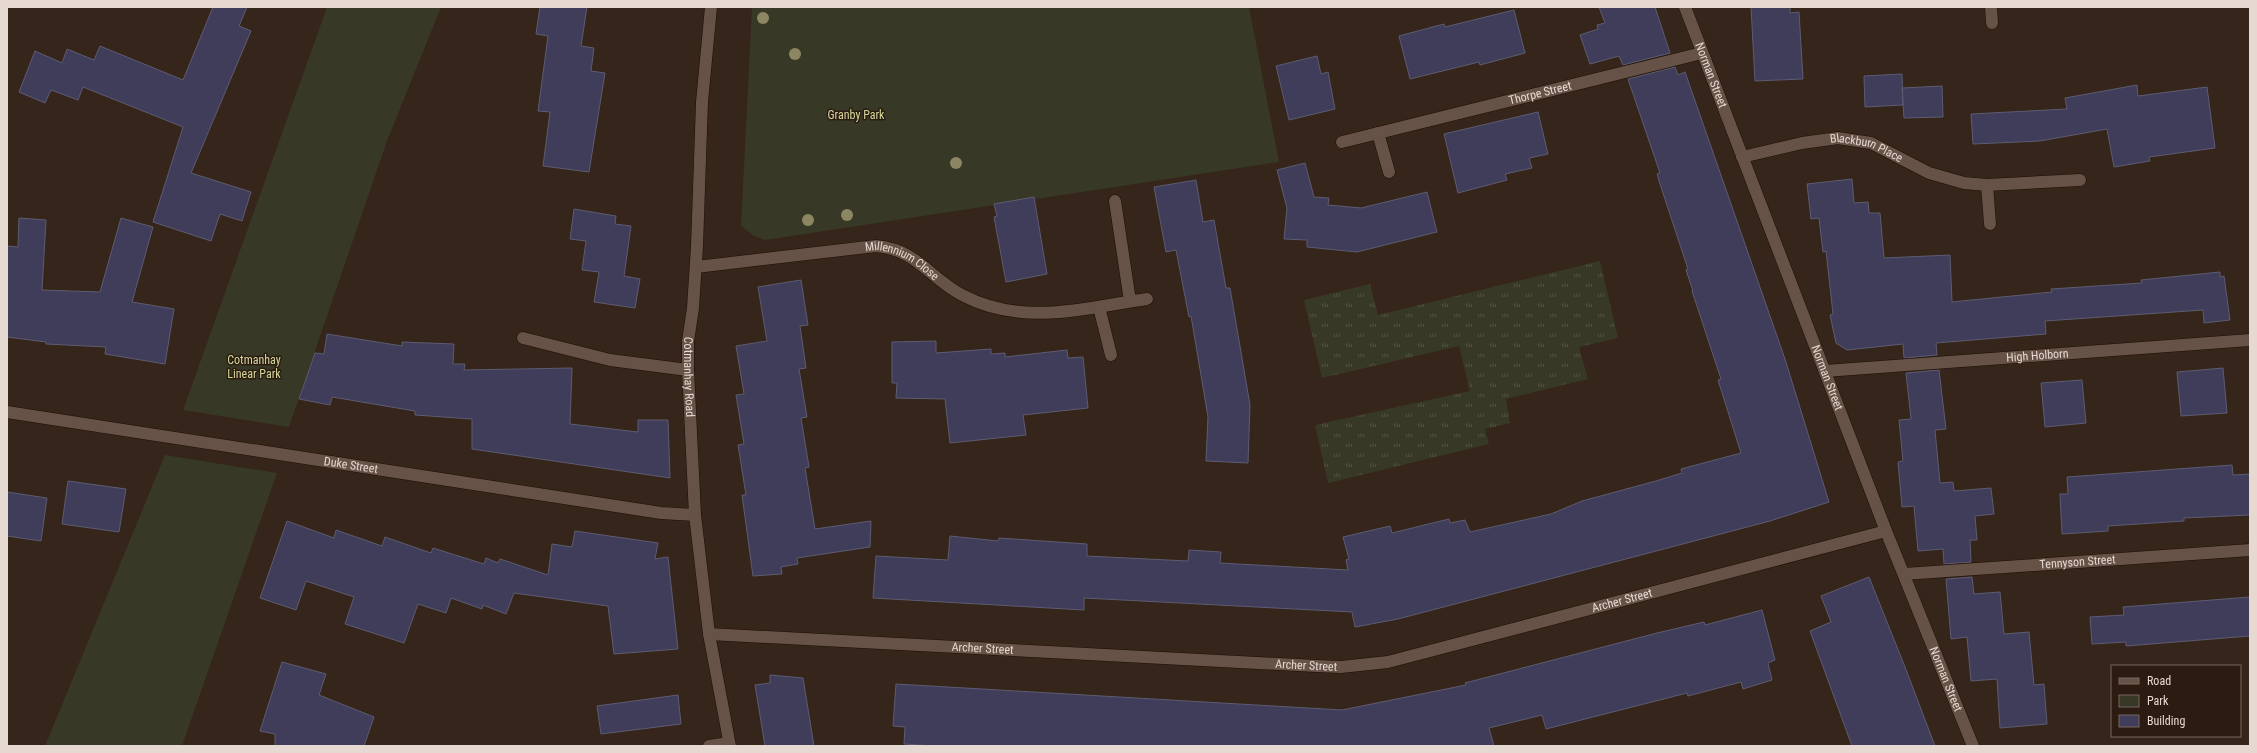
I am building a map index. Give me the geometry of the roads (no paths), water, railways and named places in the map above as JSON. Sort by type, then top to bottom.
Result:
[{"type":"street","name":"Cotmanhay Road","points":[[711,7],[702,102],[696,267],[688,340],[688,370],[695,515],[709,634],[729,745]]},
{"type":"street","name":"Norman Street","points":[[1685,7],[1886,531],[1973,746]]},
{"type":"street","points":[[1991,7],[1992,23]]},
{"type":"street","name":"Thorpe Street","points":[[1342,142],[1702,53]]},
{"type":"street","points":[[1378,133],[1389,172]]},
{"type":"street","name":"Blackburn Place","points":[[1742,157],[1830,138],[1871,143],[1929,172],[1950,180],[1987,185],[2080,180]]},
{"type":"street","points":[[1987,185],[1990,224]]},
{"type":"street","points":[[1115,201],[1130,301]]},
{"type":"street","name":"Millennium Close","points":[[696,267],[882,247],[892,248],[908,254],[961,294],[1000,310],[1035,314],[1099,307],[1147,299]]},
{"type":"street","points":[[1099,307],[1111,355]]},
{"type":"street","points":[[523,338],[610,360],[688,370]]},
{"type":"street","name":"High Holborn","points":[[1825,371],[2250,340]]},
{"type":"street","name":"Duke Street","points":[[7,412],[661,513],[695,515]]},
{"type":"street","name":"Archer Street","points":[[709,634],[1316,666],[1364,666],[1388,662],[1527,627],[1886,531]]},
{"type":"street","name":"Tennyson Street","points":[[1904,574],[2250,550]]},
{"type":"street","points":[[709,746],[729,745]]},
{"type":"park label","name":"Granby Park","points":[[856,115]]},
{"type":"park label","name":"Cotmanhay Linear Park","points":[[254,367]]}]
